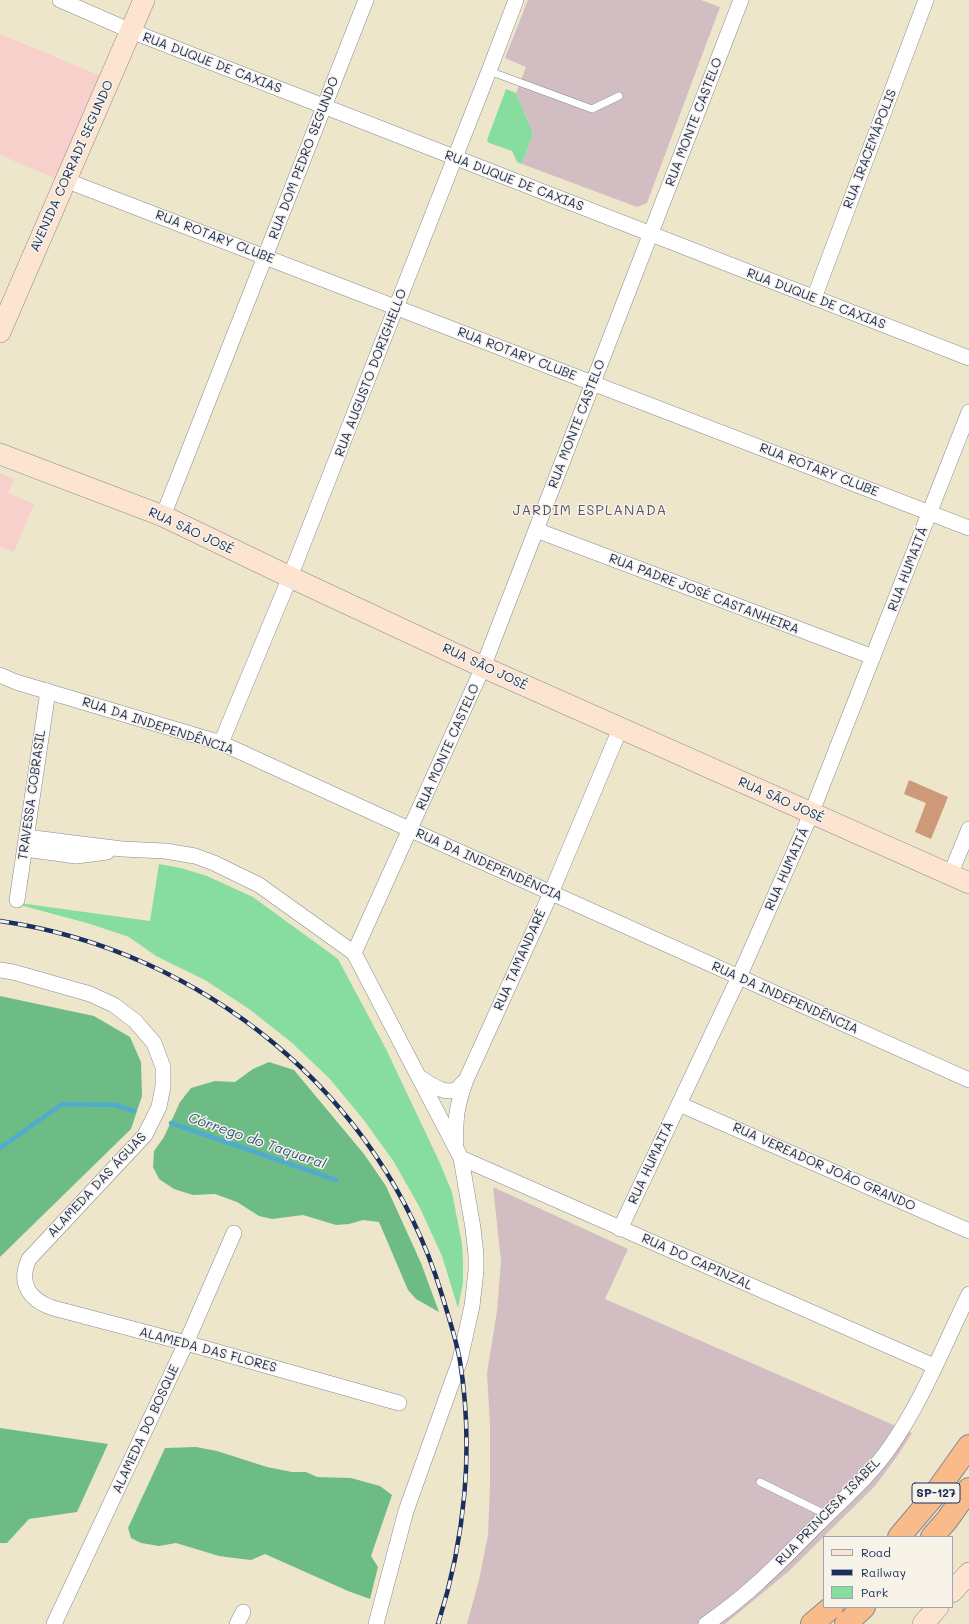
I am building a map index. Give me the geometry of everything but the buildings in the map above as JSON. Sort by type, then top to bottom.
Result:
[{"type":"highway","name":"SP-127","points":[[900,1536],[932,1498],[969,1446]]},
{"type":"highway","name":"SP-127","points":[[933,1536],[947,1520],[969,1489]]},
{"type":"highway","points":[[947,1520],[969,1502]]},
{"type":"highway","points":[[812,1624],[831,1608]]},
{"type":"highway","points":[[846,1624],[863,1608]]},
{"type":"street","name":"RUA DUQUE DE CAXIAS","points":[[60,0],[131,31],[969,358]]},
{"type":"street","name":"AVENIDA CORRADI SEGUNDO","points":[[0,332],[144,0]]},
{"type":"street","name":"RUA DOM PEDRO SEGUNDO","points":[[163,516],[366,0]]},
{"type":"street","name":"RUA AUGUSTO DORIGHELLO","points":[[220,743],[290,577],[516,0]]},
{"type":"street","name":"RUA MONTE CASTELO","points":[[354,953],[483,667],[741,0]]},
{"type":"street","name":"RUA IRACEMÁPOLIS","points":[[814,298],[926,0]]},
{"type":"street","name":"RUA ROTARY CLUBE","points":[[65,180],[969,528]]},
{"type":"street","name":"RUA HUMAITÁ","points":[[620,1228],[739,977],[811,814],[969,412]]},
{"type":"street","name":"RUA SÃO JOSÉ","points":[[0,454],[163,516],[483,667],[960,879]]},
{"type":"street","name":"RUA PADRE JOSÉ CASTANHEIRA","points":[[536,530],[873,657]]},
{"type":"street","name":"RUA DA INDEPENDÊNCIA","points":[[0,675],[16,682],[220,743],[410,830],[969,1080]]},
{"type":"street","name":"TRAVESSA COBRASIL","points":[[17,900],[48,691]]},
{"type":"street","name":"RUA TAMANDARÉ","points":[[459,1155],[455,1122],[458,1101],[466,1080],[551,893],[620,729]]},
{"type":"street","points":[[960,879],[969,829]]},
{"type":"street","points":[[26,843],[76,856],[122,849],[165,851],[195,856],[214,863],[259,885],[354,953],[459,1155],[473,1228],[476,1255],[476,1277],[472,1306],[460,1360],[406,1511],[376,1624]]},
{"type":"street","name":"ALAMEDA DAS ÁGUAS","points":[[0,970],[13,972],[90,994],[114,1005],[135,1021],[154,1042],[163,1067],[164,1086],[159,1107],[145,1135],[35,1252],[25,1267],[25,1284]]},
{"type":"street","points":[[419,1077],[438,1089],[448,1091],[456,1089],[466,1080]]},
{"type":"street","name":"RUA VEREADOR JOÃO GRANDO","points":[[679,1104],[969,1231]]},
{"type":"street","name":"RUA DO CAPINZAL","points":[[459,1155],[620,1228],[934,1366]]},
{"type":"street","name":"ALAMEDA DO BOSQUE","points":[[54,1624],[186,1344],[234,1233]]},
{"type":"street","name":"ALAMEDA DAS FLORES","points":[[25,1284],[36,1300],[44,1305],[399,1403]]},
{"type":"street","name":"RUA PRINCESA ISABEL","points":[[706,1624],[730,1608],[754,1588],[866,1478],[890,1447],[915,1404],[969,1294]]},
{"type":"street","points":[[953,1591],[969,1573]]},
{"type":"street","points":[[923,1624],[937,1608]]},
{"type":"lane","points":[[489,71],[592,109],[619,96]]},
{"type":"lane","points":[[760,1482],[827,1515]]},
{"type":"shaded area","points":[[528,0],[701,0],[720,7],[647,203],[637,207],[522,164],[533,133],[516,93],[526,67],[505,58]]},
{"type":"shaded area","points":[[0,34],[101,76],[57,179],[0,155]]},
{"type":"shaded area","points":[[0,473],[14,479],[8,493],[34,504],[14,552],[0,547]]},
{"type":"shaded area","points":[[493,1187],[628,1249],[605,1299],[912,1433],[875,1486],[789,1571],[725,1624],[467,1624],[479,1580],[488,1535],[490,1426],[487,1373],[497,1311],[501,1261]]},
{"type":"green space","points":[[506,89],[516,93],[533,133],[522,164],[517,162],[512,151],[489,143],[487,140]]},
{"type":"green space","points":[[159,864],[181,868],[207,876],[253,897],[338,959],[386,1049],[452,1192],[462,1244],[463,1263],[463,1283],[458,1308],[442,1256],[420,1208],[394,1162],[363,1119],[329,1078],[291,1042],[249,1009],[205,980],[156,956],[129,937],[87,923],[5,901],[150,921]]},
{"type":"green space","points":[[0,996],[94,1016],[130,1037],[141,1062],[142,1096],[131,1129],[0,1257]]},
{"type":"green space","points":[[269,1062],[294,1070],[364,1154],[386,1186],[421,1263],[439,1312],[416,1299],[408,1290],[379,1222],[363,1220],[349,1224],[336,1225],[303,1215],[272,1219],[259,1216],[237,1202],[215,1194],[193,1195],[174,1189],[159,1179],[153,1167],[154,1151],[164,1137],[180,1102],[191,1088],[215,1081],[235,1082],[253,1069]]},
{"type":"green space","points":[[0,1428],[108,1444],[77,1512],[29,1519],[7,1543],[0,1543]]},
{"type":"green space","points":[[196,1447],[217,1451],[267,1467],[292,1472],[306,1472],[317,1477],[351,1478],[380,1486],[392,1495],[371,1556],[378,1567],[370,1599],[348,1591],[265,1554],[251,1560],[234,1558],[219,1556],[176,1543],[159,1546],[141,1543],[131,1538],[128,1528],[165,1448]]},
{"type":"waterway","name":"Córrego do Taquaral","points":[[0,1148],[62,1104],[115,1105],[134,1111]]},
{"type":"waterway","name":"Córrego do Taquaral","points":[[171,1123],[336,1180]]},
{"type":"railway","points":[[0,921],[75,937],[146,964],[213,999],[274,1044],[328,1096],[375,1155],[413,1220],[441,1292],[460,1361],[466,1427],[464,1494],[461,1527],[455,1560],[438,1624]]},
{"type":"district","name":"JARDIM ESPLANADA","points":[[590,511]]}]
